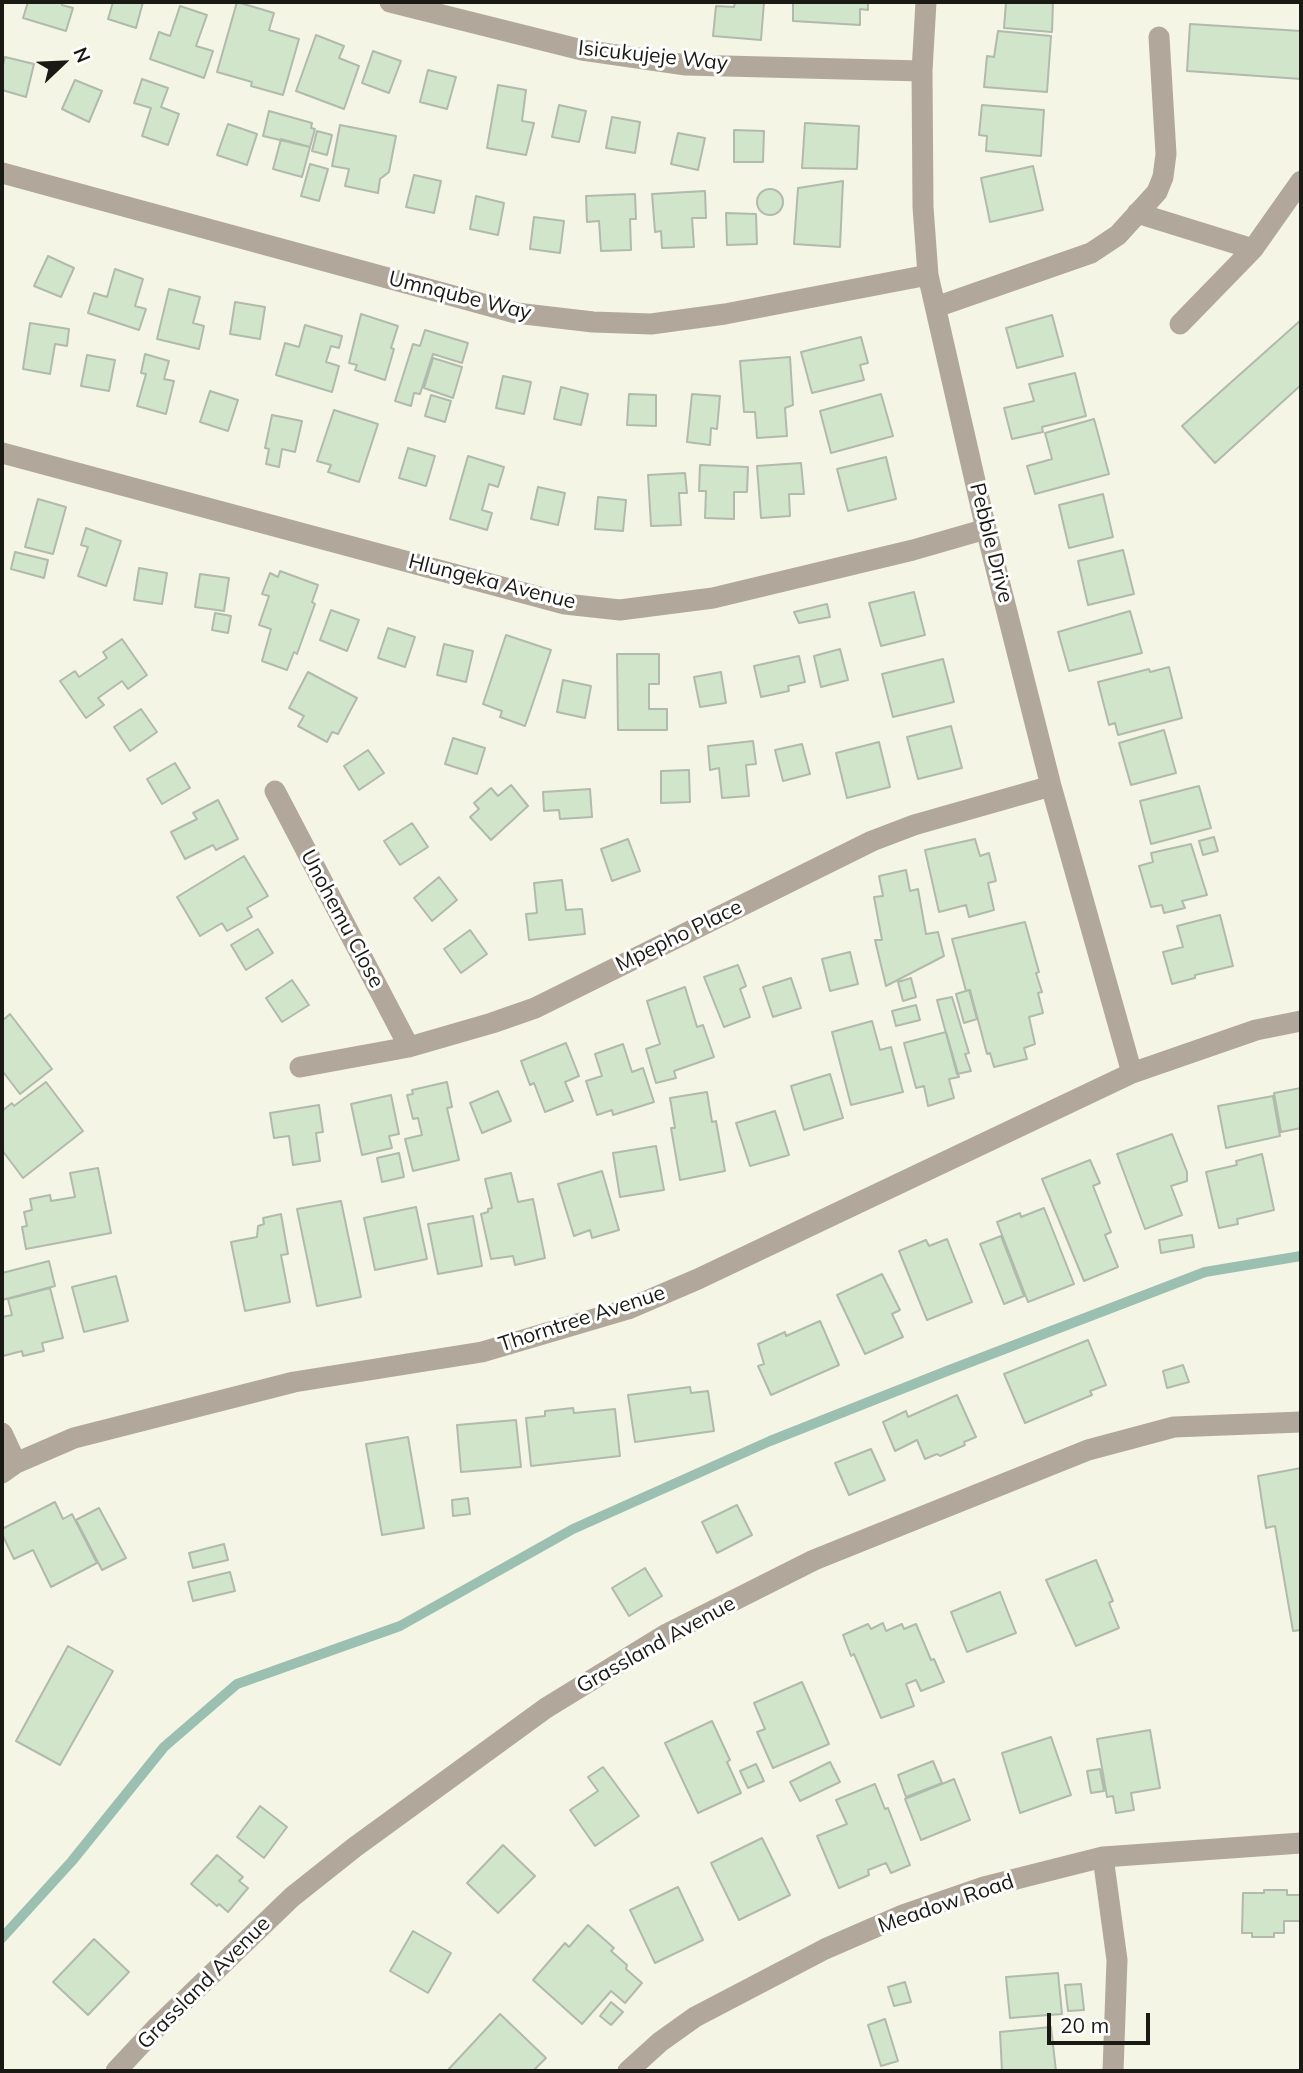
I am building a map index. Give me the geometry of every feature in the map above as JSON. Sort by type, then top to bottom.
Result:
[{"type":"street","name":"Isicukujeje Way","points":[[390,2],[582,50],[686,65],[922,71]]},
{"type":"street","name":"Pebble Drive","points":[[926,2],[922,71],[923,207],[928,275],[986,529],[1051,786],[1132,1073]]},
{"type":"street","points":[[936,307],[1091,253],[1118,235],[1157,192],[1163,177],[1166,154],[1159,37]]},
{"type":"street","name":"Umnqube Way","points":[[2,173],[516,313],[651,324],[725,314],[928,275]]},
{"type":"street","points":[[1180,324],[1253,249],[1301,181]]},
{"type":"street","points":[[1138,213],[1253,249]]},
{"type":"street","name":"Hlungeka Avenue","points":[[2,453],[565,604],[620,610],[713,598],[986,529]]},
{"type":"street","name":"Mpepho Place","points":[[300,1067],[410,1047],[534,1008],[872,841],[914,825],[1051,786]]},
{"type":"street","name":"Unohemu Close","points":[[275,791],[410,1047]]},
{"type":"street","name":"Thorntree Avenue","points":[[9,1468],[74,1438],[294,1382],[482,1352],[628,1308],[698,1279],[1132,1073],[1256,1030],[1301,1021]]},
{"type":"street","name":"Grassland Avenue","points":[[116,2071],[158,2026],[292,1897],[355,1846],[546,1708],[665,1635],[814,1560],[1088,1450],[1174,1427],[1301,1422]]},
{"type":"street","points":[[2,1433],[9,1468]]},
{"type":"street","name":"Meadow Road","points":[[628,2071],[660,2042],[695,2017],[825,1949],[903,1915],[984,1887],[1103,1857],[1301,1843]]},
{"type":"street","points":[[1103,1857],[1117,1960],[1113,2071]]},
{"type":"building","points":[[28,2],[63,2],[62,5],[73,8],[66,31],[23,18]]},
{"type":"building","points":[[113,2],[143,2],[136,28],[108,19]]},
{"type":"building","points":[[237,2],[274,13],[269,30],[299,39],[283,95],[217,72]]},
{"type":"building","points":[[735,2],[764,2],[761,40],[713,36],[716,6],[734,7]]},
{"type":"building","points":[[793,2],[868,2],[868,10],[860,9],[860,25],[793,21]]},
{"type":"building","points":[[1006,2],[1053,2],[1052,32],[1004,28]]},
{"type":"building","points":[[180,6],[207,15],[196,46],[213,51],[204,78],[150,59],[159,32],[170,36]]},
{"type":"building","points":[[1190,24],[1301,31],[1301,79],[1187,71]]},
{"type":"building","points":[[998,31],[1051,36],[1047,92],[984,87],[987,56],[994,57]]},
{"type":"building","points":[[316,35],[344,46],[339,58],[359,66],[344,109],[296,91]]},
{"type":"building","points":[[373,51],[401,61],[389,93],[362,83]]},
{"type":"building","points":[[5,57],[34,64],[26,97],[2,90]]},
{"type":"building","points":[[428,70],[456,77],[447,109],[420,102]]},
{"type":"building","points":[[142,79],[168,88],[161,107],[179,114],[168,145],[142,136],[151,108],[134,103]]},
{"type":"building","points":[[75,80],[102,91],[89,122],[62,109]]},
{"type":"building","points":[[498,85],[526,90],[522,121],[534,123],[526,155],[487,148]]},
{"type":"building","points":[[559,105],[586,111],[579,142],[552,137]]},
{"type":"building","points":[[982,105],[1044,110],[1041,156],[986,151],[987,136],[979,135]]},
{"type":"building","points":[[269,111],[312,123],[311,128],[315,129],[310,147],[263,136]]},
{"type":"building","points":[[612,117],[640,122],[635,153],[606,148]]},
{"type":"building","points":[[805,123],[859,126],[857,169],[802,168]]},
{"type":"building","points":[[228,124],[257,134],[247,165],[217,155]]},
{"type":"building","points":[[340,125],[396,136],[389,172],[380,179],[378,193],[345,186],[349,169],[332,166]]},
{"type":"building","points":[[734,130],[764,131],[763,162],[734,162]]},
{"type":"building","points":[[317,131],[332,135],[327,155],[312,151]]},
{"type":"building","points":[[678,133],[705,138],[698,170],[671,164]]},
{"type":"building","points":[[281,139],[310,147],[302,177],[273,169]]},
{"type":"building","points":[[310,164],[328,169],[319,201],[301,196]]},
{"type":"building","points":[[1033,166],[1043,210],[990,222],[981,178]]},
{"type":"building","points":[[414,175],[441,181],[434,213],[406,207]]},
{"type":"building","points":[[843,181],[840,247],[794,244],[798,188]]},
{"type":"building","points":[[770,189],[779,193],[783,202],[779,211],[770,215],[761,211],[757,202],[761,193]]},
{"type":"building","points":[[705,191],[706,218],[692,218],[694,247],[662,248],[661,231],[655,232],[652,194]]},
{"type":"building","points":[[635,194],[636,219],[630,219],[631,250],[601,251],[599,221],[587,222],[586,196]]},
{"type":"building","points":[[476,196],[504,203],[498,235],[470,229]]},
{"type":"building","points":[[726,213],[756,214],[757,244],[727,245]]},
{"type":"building","points":[[534,217],[564,221],[560,253],[530,249]]},
{"type":"building","points":[[48,256],[74,268],[61,297],[34,286]]},
{"type":"building","points":[[115,269],[143,279],[135,306],[146,309],[139,330],[88,313],[94,293],[107,297]]},
{"type":"building","points":[[169,289],[200,297],[193,323],[204,326],[199,349],[157,339]]},
{"type":"building","points":[[235,302],[265,307],[260,339],[230,334]]},
{"type":"building","points":[[361,314],[398,326],[385,380],[355,370],[357,365],[349,363]]},
{"type":"building","points":[[1052,315],[1063,356],[1017,368],[1006,328]]},
{"type":"building","points":[[1301,320],[1301,385],[1215,463],[1182,426]]},
{"type":"building","points":[[30,323],[69,329],[67,346],[55,344],[50,374],[23,369]]},
{"type":"building","points":[[305,325],[342,336],[339,348],[331,346],[326,362],[339,366],[332,392],[276,375],[285,343],[299,347]]},
{"type":"building","points":[[425,330],[468,343],[462,363],[433,354],[420,394],[414,393],[411,406],[395,401],[413,344],[420,346]]},
{"type":"building","points":[[861,337],[868,363],[860,365],[864,380],[812,393],[801,352]]},
{"type":"building","points":[[145,354],[169,361],[164,379],[174,381],[166,414],[137,406],[146,374],[141,373]]},
{"type":"building","points":[[87,355],[115,360],[109,391],[81,386]]},
{"type":"building","points":[[790,357],[793,405],[785,408],[787,436],[757,438],[755,412],[744,412],[740,361]]},
{"type":"building","points":[[433,358],[462,367],[453,398],[424,388]]},
{"type":"building","points":[[1075,373],[1086,416],[1042,427],[1043,432],[1012,439],[1004,408],[1034,401],[1029,384]]},
{"type":"building","points":[[503,376],[531,382],[524,414],[496,408]]},
{"type":"building","points":[[561,387],[588,394],[581,425],[554,419]]},
{"type":"building","points":[[210,391],[238,400],[228,431],[200,422]]},
{"type":"building","points":[[629,394],[656,395],[656,426],[627,425]]},
{"type":"building","points":[[692,394],[720,396],[717,429],[711,428],[710,445],[687,442]]},
{"type":"building","points":[[881,394],[893,436],[831,453],[820,411]]},
{"type":"building","points":[[431,395],[451,401],[445,422],[425,416]]},
{"type":"building","points":[[334,410],[378,424],[359,482],[328,472],[331,465],[317,461]]},
{"type":"building","points":[[272,415],[302,421],[295,452],[282,449],[279,467],[266,464],[269,449],[265,448]]},
{"type":"building","points":[[1094,419],[1109,474],[1035,494],[1027,466],[1052,459],[1045,433]]},
{"type":"building","points":[[408,448],[435,456],[426,486],[399,478]]},
{"type":"building","points":[[468,456],[504,467],[498,487],[489,484],[482,510],[492,513],[487,530],[450,519]]},
{"type":"building","points":[[886,457],[896,499],[848,511],[837,469]]},
{"type":"building","points":[[801,463],[804,494],[789,494],[790,516],[761,518],[757,466]]},
{"type":"building","points":[[700,465],[748,467],[747,492],[734,492],[734,519],[705,518],[706,491],[699,491]]},
{"type":"building","points":[[685,473],[687,493],[679,493],[681,525],[651,526],[648,475]]},
{"type":"building","points":[[538,487],[565,493],[558,525],[531,519]]},
{"type":"building","points":[[1103,494],[1113,537],[1069,548],[1059,505]]},
{"type":"building","points":[[598,497],[626,500],[623,531],[595,529]]},
{"type":"building","points":[[38,499],[66,507],[53,554],[25,547]]},
{"type":"building","points":[[86,528],[121,541],[106,586],[78,576],[88,547],[81,545]]},
{"type":"building","points":[[1123,550],[1134,594],[1088,605],[1078,561]]},
{"type":"building","points":[[15,552],[48,560],[44,578],[11,569]]},
{"type":"building","points":[[139,568],[167,573],[162,604],[134,600]]},
{"type":"building","points":[[280,571],[318,585],[312,602],[315,604],[297,654],[294,652],[287,670],[262,661],[271,629],[259,625],[269,596],[262,594],[270,573],[278,577]]},
{"type":"building","points":[[200,574],[229,578],[224,611],[195,607]]},
{"type":"building","points":[[914,592],[925,635],[881,646],[869,603]]},
{"type":"building","points":[[827,604],[830,617],[799,623],[794,612]]},
{"type":"building","points":[[331,610],[359,620],[347,651],[320,640]]},
{"type":"building","points":[[1130,611],[1142,653],[1069,671],[1058,632]]},
{"type":"building","points":[[215,613],[231,616],[228,633],[212,630]]},
{"type":"building","points":[[388,628],[415,637],[405,667],[378,658]]},
{"type":"building","points":[[506,635],[551,650],[525,726],[500,717],[502,711],[483,704]]},
{"type":"building","points":[[122,639],[147,675],[128,689],[122,681],[98,698],[104,705],[86,718],[60,681],[75,671],[79,677],[107,658],[103,652]]},
{"type":"building","points":[[444,644],[473,651],[466,682],[437,675]]},
{"type":"building","points":[[840,649],[848,680],[821,687],[814,656]]},
{"type":"building","points":[[617,654],[659,654],[659,684],[649,684],[649,709],[667,709],[667,730],[618,730]]},
{"type":"building","points":[[799,656],[805,682],[788,686],[789,691],[761,697],[754,666]]},
{"type":"building","points":[[943,659],[954,702],[893,717],[882,674]]},
{"type":"building","points":[[1169,667],[1182,718],[1118,735],[1115,723],[1109,725],[1098,682],[1149,669],[1150,672]]},
{"type":"building","points":[[308,672],[357,698],[338,734],[332,732],[327,742],[298,726],[304,716],[289,708]]},
{"type":"building","points":[[721,672],[726,703],[700,707],[694,677]]},
{"type":"building","points":[[563,680],[591,686],[585,718],[557,712]]},
{"type":"building","points":[[141,709],[157,732],[130,751],[114,727]]},
{"type":"building","points":[[951,726],[962,768],[918,779],[907,737]]},
{"type":"building","points":[[1164,730],[1176,773],[1131,785],[1119,743]]},
{"type":"building","points":[[453,738],[485,748],[477,774],[445,764]]},
{"type":"building","points":[[753,741],[756,764],[746,765],[749,796],[722,798],[719,768],[710,770],[708,746]]},
{"type":"building","points":[[879,742],[890,787],[847,798],[836,753]]},
{"type":"building","points":[[802,744],[810,774],[783,781],[775,750]]},
{"type":"building","points":[[368,750],[384,773],[359,790],[344,766]]},
{"type":"building","points":[[175,763],[190,788],[162,804],[147,779]]},
{"type":"building","points":[[689,770],[690,802],[661,803],[661,771]]},
{"type":"building","points":[[511,785],[528,806],[491,840],[470,817],[479,809],[474,803],[491,788],[498,796]]},
{"type":"building","points":[[1199,786],[1211,828],[1151,844],[1140,801]]},
{"type":"building","points":[[590,789],[592,817],[560,819],[559,810],[544,811],[543,792]]},
{"type":"building","points":[[218,800],[238,839],[216,850],[213,845],[185,859],[171,832],[197,819],[193,813]]},
{"type":"building","points":[[412,823],[428,847],[400,865],[384,841]]},
{"type":"building","points":[[1214,837],[1218,851],[1203,855],[1199,841]]},
{"type":"building","points":[[628,839],[640,871],[612,881],[601,849]]},
{"type":"building","points":[[975,839],[980,856],[989,853],[996,881],[988,883],[994,910],[969,917],[966,905],[939,912],[925,850]]},
{"type":"building","points":[[1191,844],[1207,895],[1182,901],[1185,908],[1164,913],[1162,905],[1151,907],[1139,866],[1153,862],[1151,853]]},
{"type":"building","points":[[244,856],[268,896],[247,908],[252,917],[227,931],[222,923],[200,936],[177,897]]},
{"type":"building","points":[[906,870],[910,891],[918,889],[926,934],[938,932],[944,956],[886,986],[875,940],[882,940],[874,897],[883,896],[879,876]]},
{"type":"building","points":[[439,877],[457,900],[432,921],[414,898]]},
{"type":"building","points":[[562,880],[566,910],[582,909],[585,934],[529,940],[526,914],[537,913],[534,883]]},
{"type":"building","points":[[1220,915],[1233,966],[1195,975],[1195,978],[1172,984],[1163,952],[1183,947],[1177,926]]},
{"type":"building","points":[[1025,922],[1039,972],[1036,973],[1042,992],[1038,993],[1043,1013],[1029,1017],[1035,1044],[1024,1048],[1027,1059],[994,1067],[990,1053],[987,1054],[970,990],[966,991],[952,939]]},
{"type":"building","points":[[258,929],[273,953],[246,970],[231,945]]},
{"type":"building","points":[[470,930],[487,954],[461,973],[444,949]]},
{"type":"building","points":[[850,952],[858,984],[830,991],[822,959]]},
{"type":"building","points":[[738,965],[746,986],[740,989],[750,1017],[724,1027],[704,977]]},
{"type":"building","points":[[791,978],[801,1008],[773,1017],[763,987]]},
{"type":"building","points":[[911,978],[916,997],[903,1001],[898,982]]},
{"type":"building","points":[[292,980],[309,1005],[282,1022],[266,998]]},
{"type":"building","points":[[685,987],[697,1027],[703,1025],[714,1057],[674,1071],[676,1078],[656,1083],[646,1049],[660,1044],[647,1001]]},
{"type":"building","points":[[969,990],[977,1019],[964,1023],[956,994]]},
{"type":"building","points":[[952,997],[969,1053],[965,1054],[971,1071],[957,1074],[937,1000]]},
{"type":"building","points":[[916,1005],[920,1020],[896,1026],[892,1011]]},
{"type":"building","points":[[10,1014],[52,1069],[20,1094],[4,1073],[2,1075],[2,1021]]},
{"type":"building","points":[[872,1021],[880,1050],[891,1047],[903,1092],[851,1105],[832,1032]]},
{"type":"building","points":[[946,1032],[959,1077],[949,1079],[954,1098],[928,1106],[924,1086],[916,1088],[904,1043]]},
{"type":"building","points":[[566,1043],[579,1076],[565,1082],[573,1101],[545,1112],[534,1083],[530,1085],[521,1061]]},
{"type":"building","points":[[623,1044],[632,1072],[643,1068],[654,1102],[613,1115],[612,1110],[597,1115],[586,1081],[602,1076],[595,1054]]},
{"type":"building","points":[[830,1074],[843,1118],[804,1130],[791,1086]]},
{"type":"building","points":[[46,1082],[83,1131],[23,1178],[2,1150],[2,1111],[12,1103],[14,1106]]},
{"type":"building","points":[[447,1082],[452,1107],[447,1108],[459,1160],[413,1171],[405,1139],[422,1135],[418,1118],[413,1119],[407,1095],[413,1094],[412,1090]]},
{"type":"building","points":[[1301,1088],[1301,1128],[1281,1132],[1274,1093]]},
{"type":"building","points":[[498,1091],[511,1121],[482,1133],[470,1103]]},
{"type":"building","points":[[707,1092],[712,1122],[716,1121],[725,1171],[680,1180],[671,1128],[675,1128],[670,1098]]},
{"type":"building","points":[[391,1095],[399,1134],[389,1136],[392,1148],[362,1155],[351,1104]]},
{"type":"building","points":[[1273,1096],[1280,1136],[1226,1148],[1218,1106]]},
{"type":"building","points":[[319,1105],[323,1132],[316,1133],[320,1161],[293,1165],[289,1136],[274,1138],[270,1113]]},
{"type":"building","points":[[775,1111],[789,1155],[750,1166],[736,1123]]},
{"type":"building","points":[[1172,1134],[1187,1172],[1187,1181],[1171,1186],[1182,1215],[1145,1229],[1117,1154]]},
{"type":"building","points":[[656,1146],[664,1190],[620,1197],[613,1153]]},
{"type":"building","points":[[399,1153],[404,1177],[382,1182],[377,1158]]},
{"type":"building","points":[[1262,1154],[1274,1210],[1237,1219],[1238,1224],[1219,1228],[1206,1172],[1237,1165],[1236,1161]]},
{"type":"building","points":[[1090,1160],[1100,1183],[1093,1186],[1111,1232],[1105,1235],[1118,1267],[1084,1281],[1042,1179]]},
{"type":"building","points":[[98,1168],[111,1233],[26,1249],[22,1227],[27,1226],[24,1212],[32,1210],[30,1199],[50,1195],[51,1201],[75,1197],[70,1173]]},
{"type":"building","points":[[602,1171],[619,1230],[592,1238],[590,1230],[574,1236],[558,1184]]},
{"type":"building","points":[[511,1173],[518,1202],[533,1199],[545,1258],[515,1265],[513,1256],[491,1259],[481,1214],[492,1208],[485,1179]]},
{"type":"building","points":[[341,1201],[361,1297],[317,1306],[297,1209]]},
{"type":"building","points":[[416,1207],[427,1259],[375,1270],[364,1218]]},
{"type":"building","points":[[1044,1208],[1074,1284],[1028,1302],[997,1222]]},
{"type":"building","points":[[281,1214],[288,1254],[281,1255],[290,1302],[245,1311],[231,1242],[257,1237],[258,1226],[264,1224],[263,1218]]},
{"type":"building","points":[[473,1216],[482,1266],[438,1274],[428,1224]]},
{"type":"building","points":[[1192,1235],[1194,1247],[1161,1253],[1159,1240]]},
{"type":"building","points":[[1001,1236],[1024,1296],[1004,1304],[980,1244]]},
{"type":"building","points":[[947,1239],[972,1302],[927,1320],[899,1251],[926,1240],[929,1246]]},
{"type":"building","points":[[49,1261],[55,1286],[2,1300],[2,1273]]},
{"type":"building","points":[[882,1274],[900,1310],[892,1314],[903,1337],[865,1354],[837,1295]]},
{"type":"building","points":[[116,1276],[128,1321],[84,1332],[72,1287]]},
{"type":"building","points":[[50,1288],[63,1338],[42,1343],[44,1351],[23,1356],[22,1351],[3,1356],[2,1317],[12,1315],[8,1299]]},
{"type":"building","points":[[820,1321],[839,1365],[771,1395],[758,1366],[764,1364],[758,1344],[785,1332],[786,1336]]},
{"type":"building","points":[[1088,1340],[1106,1385],[1090,1391],[1092,1395],[1025,1423],[1004,1374]]},
{"type":"building","points":[[1183,1365],[1189,1382],[1167,1388],[1163,1371]]},
{"type":"building","points":[[690,1387],[691,1393],[708,1391],[714,1431],[635,1442],[628,1395]]},
{"type":"building","points":[[957,1395],[976,1437],[940,1456],[937,1454],[925,1459],[917,1440],[895,1451],[883,1422],[906,1411],[908,1417]]},
{"type":"building","points":[[573,1408],[574,1413],[615,1409],[620,1456],[531,1466],[526,1418],[545,1416],[545,1411]]},
{"type":"building","points":[[516,1420],[521,1467],[461,1472],[457,1425]]},
{"type":"building","points":[[408,1437],[424,1528],[382,1535],[366,1444]]},
{"type":"building","points":[[871,1449],[885,1480],[849,1495],[835,1463]]},
{"type":"building","points":[[1301,1468],[1301,1630],[1293,1631],[1275,1526],[1266,1528],[1258,1476]]},
{"type":"building","points":[[468,1498],[470,1514],[453,1516],[452,1500]]},
{"type":"building","points":[[55,1502],[63,1519],[72,1514],[97,1563],[51,1587],[33,1550],[14,1559],[2,1529]]},
{"type":"building","points":[[737,1505],[752,1535],[717,1553],[702,1522]]},
{"type":"building","points":[[99,1508],[126,1558],[102,1570],[76,1520]]},
{"type":"building","points":[[224,1544],[228,1560],[193,1568],[189,1553]]},
{"type":"building","points":[[1096,1560],[1113,1601],[1109,1603],[1119,1628],[1076,1646],[1046,1580]]},
{"type":"building","points":[[645,1568],[662,1596],[629,1616],[612,1588]]},
{"type":"building","points":[[230,1572],[235,1591],[193,1601],[188,1582]]},
{"type":"building","points":[[1000,1592],[1016,1633],[967,1652],[951,1612]]},
{"type":"building","points":[[883,1623],[886,1631],[902,1624],[904,1629],[916,1624],[931,1660],[934,1659],[944,1682],[921,1691],[916,1680],[906,1684],[914,1706],[881,1718],[843,1635],[868,1624],[871,1629]]},
{"type":"building","points":[[68,1646],[113,1671],[60,1765],[16,1741]]},
{"type":"building","points":[[802,1682],[829,1744],[773,1768],[757,1732],[765,1729],[754,1703]]},
{"type":"building","points":[[712,1721],[730,1760],[727,1762],[741,1793],[698,1813],[665,1743]]},
{"type":"building","points":[[1150,1730],[1160,1788],[1131,1793],[1134,1810],[1116,1813],[1113,1796],[1107,1797],[1097,1739]]},
{"type":"building","points":[[1051,1737],[1071,1795],[1020,1813],[1002,1753]]},
{"type":"building","points":[[933,1761],[942,1783],[906,1797],[898,1775]]},
{"type":"building","points":[[830,1762],[840,1782],[800,1801],[790,1782]]},
{"type":"building","points":[[756,1764],[764,1781],[748,1788],[740,1771]]},
{"type":"building","points":[[603,1767],[639,1816],[595,1846],[570,1810],[598,1791],[588,1777]]},
{"type":"building","points":[[1100,1769],[1104,1791],[1091,1793],[1087,1771]]},
{"type":"building","points":[[954,1779],[970,1820],[921,1840],[905,1799]]},
{"type":"building","points":[[875,1784],[885,1809],[888,1808],[910,1865],[891,1873],[886,1863],[868,1870],[869,1875],[839,1888],[817,1836],[847,1824],[836,1800]]},
{"type":"building","points":[[260,1806],[287,1827],[264,1858],[237,1837]]},
{"type":"building","points":[[762,1838],[790,1895],[739,1920],[711,1863]]},
{"type":"building","points":[[503,1845],[535,1876],[498,1913],[467,1883]]},
{"type":"building","points":[[217,1855],[243,1877],[239,1881],[248,1888],[228,1912],[191,1884]]},
{"type":"building","points":[[678,1887],[703,1940],[655,1963],[630,1910]]},
{"type":"building","points":[[1264,1890],[1287,1890],[1287,1895],[1301,1895],[1301,1921],[1284,1921],[1284,1933],[1274,1933],[1274,1937],[1252,1937],[1252,1933],[1242,1933],[1243,1893],[1264,1893]]},
{"type":"building","points":[[588,1925],[614,1948],[611,1951],[642,1983],[625,2003],[611,1991],[582,2024],[533,1980],[565,1943],[569,1947]]},
{"type":"building","points":[[413,1931],[451,1953],[428,1993],[390,1971]]},
{"type":"building","points":[[94,1939],[129,1972],[88,2015],[53,1982]]},
{"type":"building","points":[[1058,1973],[1062,2014],[1010,2018],[1006,1977]]},
{"type":"building","points":[[905,1982],[911,2002],[894,2006],[888,1987]]},
{"type":"building","points":[[1081,1984],[1084,2010],[1068,2011],[1065,1985]]},
{"type":"building","points":[[611,2002],[623,2012],[611,2025],[600,2016]]},
{"type":"building","points":[[500,2014],[546,2058],[533,2071],[447,2071]]},
{"type":"building","points":[[885,2019],[898,2061],[881,2066],[868,2025]]},
{"type":"building","points":[[1051,2027],[1056,2071],[1002,2071],[1000,2032]]},
{"type":"waterway","points":[[2,1938],[72,1861],[164,1747],[237,1684],[400,1626],[573,1529],[770,1441],[1205,1272],[1301,1256]]}]
